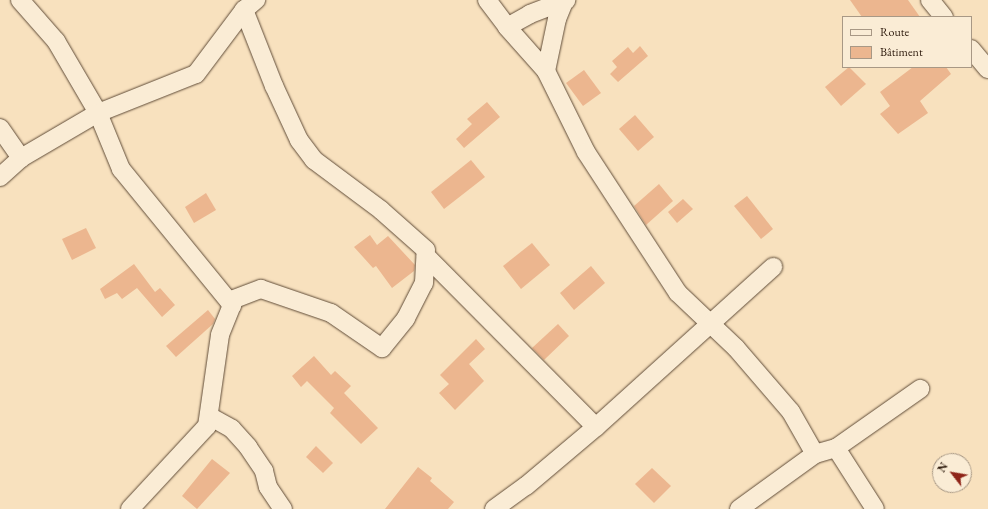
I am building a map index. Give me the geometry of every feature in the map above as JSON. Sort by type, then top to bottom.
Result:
[{"type":"street","points":[[20,0],[56,41],[98,113],[121,170],[232,305],[220,335],[207,426],[130,509]]},
{"type":"street","points":[[487,0],[507,27],[546,71],[586,152],[674,287],[736,348],[791,412],[814,454]]},
{"type":"street","points":[[930,0],[943,16]]},
{"type":"street","points":[[507,27],[530,14],[565,1]]},
{"type":"street","points":[[546,71],[557,19],[565,1]]},
{"type":"street","points":[[0,177],[21,158],[98,113],[196,74],[250,5]]},
{"type":"street","points":[[229,301],[261,289],[331,312],[382,348],[406,318],[424,283],[426,256],[426,250],[381,210],[314,160],[299,140],[278,93],[250,5]]},
{"type":"street","points":[[972,50],[988,70]]},
{"type":"street","points":[[0,128],[21,158]]},
{"type":"street","points":[[426,256],[596,427]]},
{"type":"street","points":[[494,509],[526,486],[596,427],[712,325],[772,267]]},
{"type":"street","points":[[739,509],[814,454],[836,448],[920,390]]},
{"type":"street","points":[[209,416],[232,429],[248,448],[264,471],[268,487],[282,509]]},
{"type":"street","points":[[836,448],[875,509]]},
{"type":"building","points":[[850,0],[908,0],[919,16],[861,16]]},
{"type":"building","points":[[640,46],[648,56],[618,82],[610,74],[617,67],[612,61],[628,47],[633,53]]},
{"type":"building","points":[[848,68],[850,68],[866,84],[841,106],[825,87]]},
{"type":"building","points":[[912,68],[947,68],[951,74],[920,101],[928,113],[898,134],[880,114],[890,106],[880,92]]},
{"type":"building","points":[[584,70],[601,93],[583,106],[566,83]]},
{"type":"building","points":[[487,102],[500,117],[464,148],[456,139],[472,124],[467,119]]},
{"type":"building","points":[[635,115],[654,137],[638,151],[619,129]]},
{"type":"building","points":[[471,160],[485,177],[444,209],[431,192]]},
{"type":"building","points":[[659,184],[673,201],[646,225],[634,206]]},
{"type":"building","points":[[206,193],[216,210],[194,223],[185,207]]},
{"type":"building","points":[[747,196],[773,229],[761,239],[734,206]]},
{"type":"building","points":[[683,199],[693,209],[677,223],[668,212]]},
{"type":"building","points":[[86,228],[96,248],[72,260],[62,239]]},
{"type":"building","points":[[370,235],[377,245],[388,236],[415,265],[414,271],[392,288],[376,266],[373,268],[354,247]]},
{"type":"building","points":[[532,243],[550,265],[521,289],[503,266]]},
{"type":"building","points":[[134,264],[155,292],[160,288],[175,305],[162,317],[137,288],[122,299],[117,293],[105,299],[100,289]]},
{"type":"building","points":[[591,266],[605,283],[574,310],[560,293]]},
{"type":"building","points":[[208,310],[215,319],[213,324],[176,357],[166,346]]},
{"type":"building","points":[[558,324],[569,336],[544,360],[532,348]]},
{"type":"building","points":[[476,339],[485,349],[469,364],[484,381],[455,410],[439,393],[449,384],[440,375]]},
{"type":"building","points":[[314,356],[331,375],[335,371],[351,386],[344,393],[378,428],[361,444],[330,413],[334,408],[307,381],[301,387],[292,376]]},
{"type":"building","points":[[316,446],[333,463],[323,473],[306,457]]},
{"type":"building","points":[[212,459],[230,473],[197,509],[182,496]]},
{"type":"building","points":[[418,467],[432,478],[430,481],[454,502],[448,509],[385,509]]},
{"type":"building","points":[[652,468],[671,486],[654,503],[635,484]]}]
